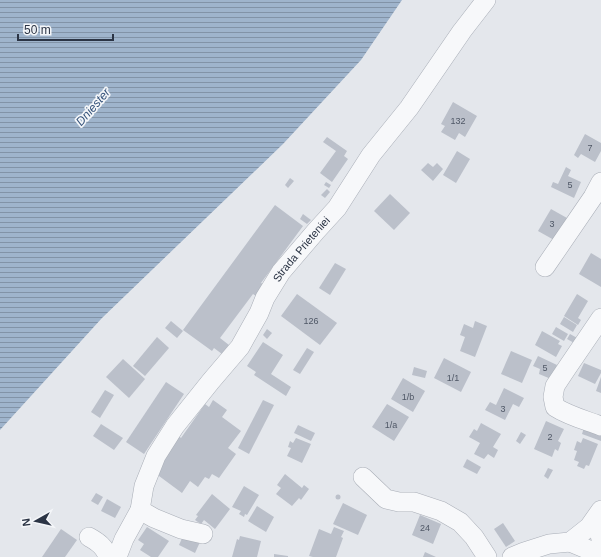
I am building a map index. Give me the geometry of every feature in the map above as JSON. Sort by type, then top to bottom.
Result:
[{"type":"street","name":"Strada Prieteniei","points":[[117,557],[124,539],[140,510],[144,486],[156,456],[175,426],[240,347],[259,313],[265,298],[281,272],[337,208],[371,155],[409,108],[462,31],[486,0]]},
{"type":"street","points":[[545,267],[593,197],[601,182]]},
{"type":"street","points":[[601,318],[566,368],[556,386],[553,397],[555,407],[564,413],[601,426]]},
{"type":"street","points":[[363,477],[386,499],[399,502],[414,502],[441,511],[460,522],[474,537],[487,557]]},
{"type":"street","points":[[140,510],[154,518],[180,529],[203,534]]},
{"type":"street","points":[[570,542],[589,527],[601,510]]},
{"type":"street","points":[[601,528],[601,539]]},
{"type":"street","points":[[89,537],[103,547],[108,557]]},
{"type":"street","points":[[512,557],[549,544],[570,542],[601,555]]},
{"type":"water","name":"Dniester","points":[[0,0],[402,0],[361,60],[283,144],[102,318],[0,430]]},
{"type":"building","points":[[453,102],[477,116],[465,137],[459,133],[455,140],[441,132],[445,126],[441,124]]},
{"type":"building","points":[[585,134],[601,143],[601,151],[595,162],[581,154],[578,158],[574,155]]},
{"type":"building","points":[[327,137],[347,151],[344,156],[348,159],[332,182],[320,173],[336,151],[323,142]]},
{"type":"building","points":[[457,151],[470,159],[456,183],[443,175]]},
{"type":"building","points":[[428,163],[433,167],[437,163],[443,169],[433,181],[421,170]]},
{"type":"building","points":[[566,167],[571,170],[568,176],[581,182],[574,198],[551,187],[553,182],[558,184]]},
{"type":"building","points":[[290,178],[294,181],[288,188],[285,185]]},
{"type":"building","points":[[326,182],[331,185],[329,188],[324,185]]},
{"type":"building","points":[[327,189],[330,192],[325,198],[321,195]]},
{"type":"building","points":[[390,194],[410,213],[394,230],[374,211]]},
{"type":"building","points":[[275,205],[303,226],[261,283],[267,286],[259,298],[253,294],[220,338],[229,345],[222,354],[214,348],[212,351],[183,330]]},
{"type":"building","points":[[551,209],[567,218],[554,240],[538,231]]},
{"type":"building","points":[[303,214],[311,220],[307,224],[300,219]]},
{"type":"building","points":[[591,253],[601,259],[601,287],[579,274]]},
{"type":"building","points":[[335,263],[346,269],[330,295],[319,288]]},
{"type":"building","points":[[297,294],[337,323],[320,345],[281,316]]},
{"type":"building","points":[[577,294],[588,301],[578,318],[581,320],[578,325],[564,316]]},
{"type":"building","points":[[564,317],[577,325],[573,332],[560,324]]},
{"type":"building","points":[[171,321],[183,331],[177,338],[165,328]]},
{"type":"building","points":[[475,321],[487,326],[475,357],[460,351],[465,337],[460,335],[464,324],[473,328]]},
{"type":"building","points":[[556,327],[568,334],[564,341],[552,334]]},
{"type":"building","points":[[267,329],[272,333],[267,339],[263,335]]},
{"type":"building","points":[[542,331],[560,341],[558,344],[562,346],[556,357],[535,345]]},
{"type":"building","points":[[570,334],[579,339],[576,344],[567,339]]},
{"type":"building","points":[[157,337],[169,348],[145,376],[133,366]]},
{"type":"building","points":[[263,342],[283,355],[271,374],[291,387],[286,396],[254,375],[256,372],[247,366]]},
{"type":"building","points":[[307,348],[314,352],[300,374],[293,370]]},
{"type":"building","points":[[511,351],[532,360],[522,383],[501,374]]},
{"type":"building","points":[[538,356],[557,365],[551,379],[539,374],[540,369],[533,366]]},
{"type":"building","points":[[444,358],[471,372],[461,392],[434,378]]},
{"type":"building","points":[[123,359],[145,379],[129,398],[106,377]]},
{"type":"building","points":[[584,363],[601,370],[595,384],[578,376]]},
{"type":"building","points":[[414,367],[427,371],[425,378],[412,375]]},
{"type":"building","points":[[601,377],[601,393],[596,391]]},
{"type":"building","points":[[403,378],[425,391],[413,412],[391,399]]},
{"type":"building","points":[[166,382],[184,394],[144,454],[126,442]]},
{"type":"building","points":[[504,388],[524,398],[519,407],[513,404],[505,420],[485,410],[490,402],[496,405]]},
{"type":"building","points":[[105,390],[114,395],[100,418],[91,412]]},
{"type":"building","points":[[213,400],[227,410],[222,417],[241,431],[228,448],[236,454],[219,478],[212,474],[209,479],[205,477],[198,487],[190,481],[182,493],[155,473],[176,434],[181,438],[205,404],[209,407]]},
{"type":"building","points":[[263,400],[274,405],[249,454],[238,448]]},
{"type":"building","points":[[387,404],[409,417],[394,441],[372,427]]},
{"type":"building","points":[[546,421],[564,429],[558,441],[561,443],[558,451],[555,449],[552,457],[534,449]]},
{"type":"building","points":[[481,423],[501,434],[493,447],[498,450],[494,458],[488,454],[484,459],[474,454],[480,443],[469,437],[474,429],[477,431]]},
{"type":"building","points":[[101,424],[123,438],[114,450],[93,436]]},
{"type":"building","points":[[585,424],[601,430],[601,441],[582,434]]},
{"type":"building","points":[[298,425],[315,433],[311,441],[294,433]]},
{"type":"building","points":[[521,432],[526,435],[520,444],[516,441]]},
{"type":"building","points":[[296,438],[311,444],[302,463],[287,456],[291,448],[288,447],[290,441],[293,443]]},
{"type":"building","points":[[583,438],[598,444],[589,466],[586,465],[584,469],[577,466],[579,462],[574,460],[577,451],[574,450],[577,441],[581,443]]},
{"type":"building","points":[[467,459],[481,467],[477,474],[463,467]]},
{"type":"building","points":[[548,468],[553,470],[548,479],[544,476]]},
{"type":"building","points":[[285,474],[302,488],[304,485],[309,489],[301,500],[299,498],[292,506],[276,494],[281,488],[277,485]]},
{"type":"building","points":[[244,486],[259,495],[247,515],[245,514],[244,517],[239,514],[241,511],[232,507]]},
{"type":"building","points":[[96,493],[103,497],[98,505],[91,501]]},
{"type":"building","points":[[212,494],[230,509],[215,529],[204,520],[201,524],[195,520],[198,516],[196,515]]},
{"type":"building","points":[[336,495],[340,495],[340,499],[336,499]]},
{"type":"building","points":[[107,499],[121,507],[115,518],[101,511]]},
{"type":"building","points":[[343,503],[367,515],[358,535],[333,524]]},
{"type":"building","points":[[257,506],[274,517],[266,532],[248,521]]},
{"type":"building","points":[[420,515],[441,524],[433,544],[412,535]]},
{"type":"building","points":[[503,523],[515,541],[506,547],[494,529]]},
{"type":"building","points":[[147,527],[169,541],[158,557],[151,557],[140,550],[144,544],[138,540]]},
{"type":"building","points":[[334,527],[344,531],[336,557],[309,556],[319,529],[331,534]]},
{"type":"building","points":[[61,529],[77,540],[65,557],[42,557]]},
{"type":"building","points":[[184,534],[200,542],[195,553],[179,545]]},
{"type":"building","points":[[240,536],[261,541],[257,557],[232,557],[237,539],[239,540]]},
{"type":"building","points":[[425,552],[436,557],[423,557]]},
{"type":"building","points":[[274,554],[288,556],[288,557],[274,557]]}]
